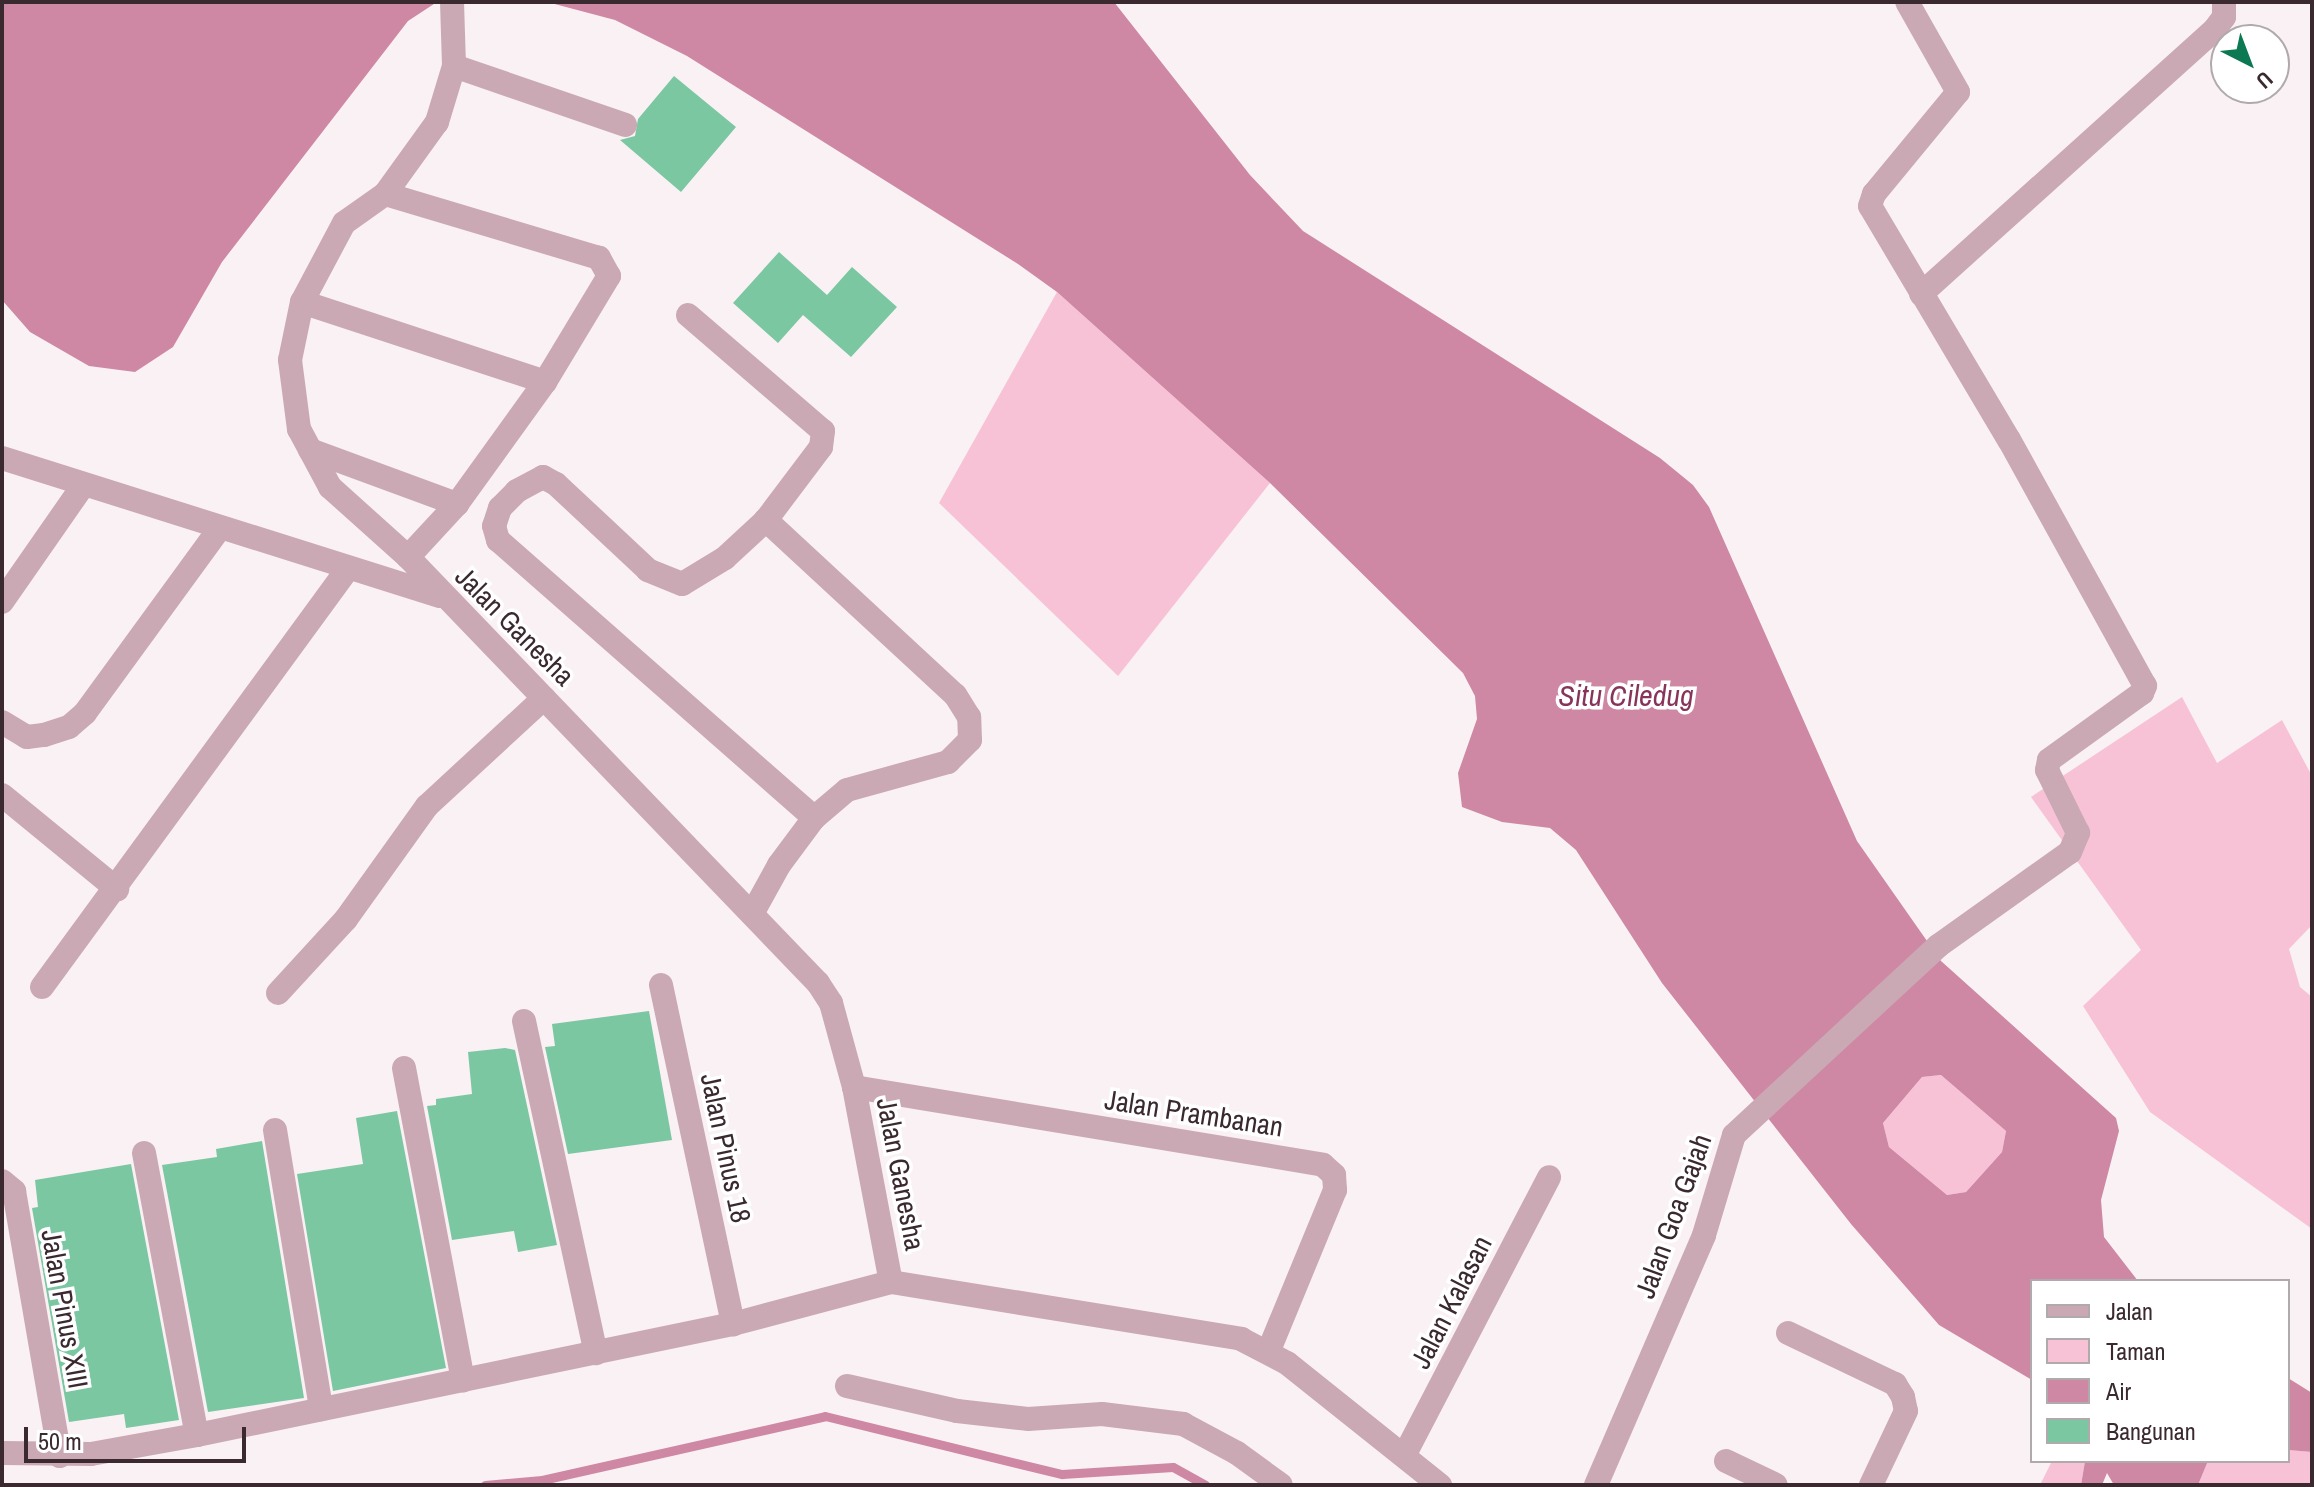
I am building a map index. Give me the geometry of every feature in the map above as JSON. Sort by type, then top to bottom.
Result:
[{"type":"street","name":"Jalan Ganesha","points":[[452,2],[454,66],[437,122],[385,194],[344,223],[302,302],[290,360],[290,389],[299,429],[330,487],[408,557],[440,596],[544,698],[752,914],[831,1003],[854,1087],[891,1282]]},
{"type":"street","points":[[1907,2],[1958,92],[1874,194],[1870,206],[1921,294],[2215,29],[2224,17],[2224,2]]},
{"type":"street","points":[[454,66],[625,125]]},
{"type":"street","points":[[385,194],[599,258],[609,276],[545,382],[457,504],[408,557]]},
{"type":"street","name":"Jalan Goa Gajah","points":[[1596,1485],[1704,1235],[1725,1155],[1746,1122],[1938,946],[2070,852],[2078,833],[2047,770],[2049,760],[2142,693],[2145,686],[2009,440],[1921,294]]},
{"type":"street","points":[[302,302],[545,382]]},
{"type":"street","points":[[688,315],[823,431],[821,447],[766,520],[706,573],[682,584],[648,570],[556,484],[543,477],[517,491],[500,508],[494,526],[498,540],[814,818]]},
{"type":"street","points":[[310,450],[457,504]]},
{"type":"street","points":[[2,458],[82,487],[440,596]]},
{"type":"street","points":[[2,602],[82,487]]},
{"type":"street","points":[[752,914],[779,865],[814,818],[847,790],[948,762],[970,740],[969,717],[955,695],[766,520]]},
{"type":"street","points":[[2,722],[27,737],[69,727],[85,713],[219,529]]},
{"type":"street","points":[[42,987],[117,889],[347,570]]},
{"type":"street","points":[[278,993],[346,919],[427,806],[544,698]]},
{"type":"street","points":[[2,795],[117,889]]},
{"type":"street","name":"Jalan Pinus 18","points":[[661,985],[733,1324]]},
{"type":"street","points":[[524,1021],[596,1353]]},
{"type":"street","points":[[404,1068],[463,1380]]},
{"type":"street","name":"Jalan Prambanan","points":[[854,1087],[1323,1165],[1334,1175],[1335,1190],[1269,1350]]},
{"type":"street","points":[[275,1130],[321,1409]]},
{"type":"street","points":[[144,1153],[197,1435]]},
{"type":"street","name":"Jalan Kalasan","points":[[1405,1454],[1549,1177]]},
{"type":"street","name":"Jalan Pinus XIII","points":[[2,1181],[14,1191],[60,1456]]},
{"type":"street","points":[[2,1453],[60,1456],[197,1435],[733,1324],[891,1282],[1241,1339],[1269,1350],[1405,1454],[1440,1485]]},
{"type":"street","points":[[1788,1333],[1895,1384],[1903,1397],[1906,1411],[1871,1485]]},
{"type":"street","points":[[847,1386],[957,1411],[1028,1419],[1102,1414],[1183,1424],[1237,1453],[1281,1485]]},
{"type":"street","points":[[1726,1461],[1776,1485]]},
{"type":"green space","points":[[1057,292],[1270,483],[1118,676],[939,503]]},
{"type":"green space","points":[[2182,697],[2217,763],[2282,720],[2312,776],[2312,925],[2289,949],[2300,987],[2312,997],[2312,1229],[2150,1112],[2083,1006],[2141,950],[2031,797]]},
{"type":"green space","points":[[1941,1075],[2006,1131],[2002,1152],[1966,1192],[1947,1195],[1889,1147],[1883,1123],[1922,1077]]},
{"type":"green space","points":[[2290,1450],[2312,1452],[2312,1485],[2198,1485],[2207,1463],[2290,1463]]},
{"type":"green space","points":[[2051,1463],[2085,1463],[2081,1485],[2040,1485]]},
{"type":"water","points":[[2,2],[437,2],[408,21],[222,262],[173,347],[135,372],[89,366],[30,332],[2,300]]},
{"type":"water","name":"Situ Ciledug","points":[[547,2],[1114,2],[1250,175],[1303,231],[1660,458],[1693,485],[1709,507],[1857,841],[1941,961],[2116,1118],[2119,1131],[2101,1200],[2104,1237],[2136,1279],[2030,1279],[2030,1379],[1939,1325],[1851,1224],[1662,983],[1576,850],[1550,828],[1502,822],[1462,807],[1458,773],[1477,719],[1475,696],[1463,673],[1270,483],[1057,292],[1018,264],[687,56],[615,20]],"holes":[[[1941,1075],[2006,1131],[2002,1152],[1966,1192],[1947,1195],[1889,1147],[1883,1123],[1922,1077]]]},
{"type":"water","points":[[2290,1379],[2312,1393],[2312,1452],[2290,1450]]},
{"type":"water","points":[[2085,1463],[2207,1463],[2198,1485],[2114,1485],[2107,1473],[2102,1485],[2081,1485]]},
{"type":"building","points":[[674,76],[736,127],[681,192],[620,140],[635,136],[638,119]]},
{"type":"building","points":[[779,252],[827,295],[852,267],[897,307],[851,357],[803,315],[778,343],[733,303]]},
{"type":"building","points":[[649,1011],[672,1140],[568,1154],[545,1047],[555,1046],[552,1024]]},
{"type":"building","points":[[505,1048],[515,1050],[557,1245],[518,1252],[514,1231],[452,1240],[427,1106],[436,1105],[436,1099],[472,1094],[468,1052]]},
{"type":"building","points":[[397,1111],[446,1368],[333,1391],[297,1174],[363,1164],[356,1118]]},
{"type":"building","points":[[262,1141],[304,1398],[208,1412],[162,1165],[217,1157],[216,1149]]},
{"type":"building","points":[[131,1164],[179,1420],[126,1428],[124,1414],[69,1422],[32,1208],[38,1207],[35,1180]]},
{"type":"waterway","points":[[485,1485],[542,1480],[825,1416],[1062,1474],[1173,1467],[1205,1485]]}]
